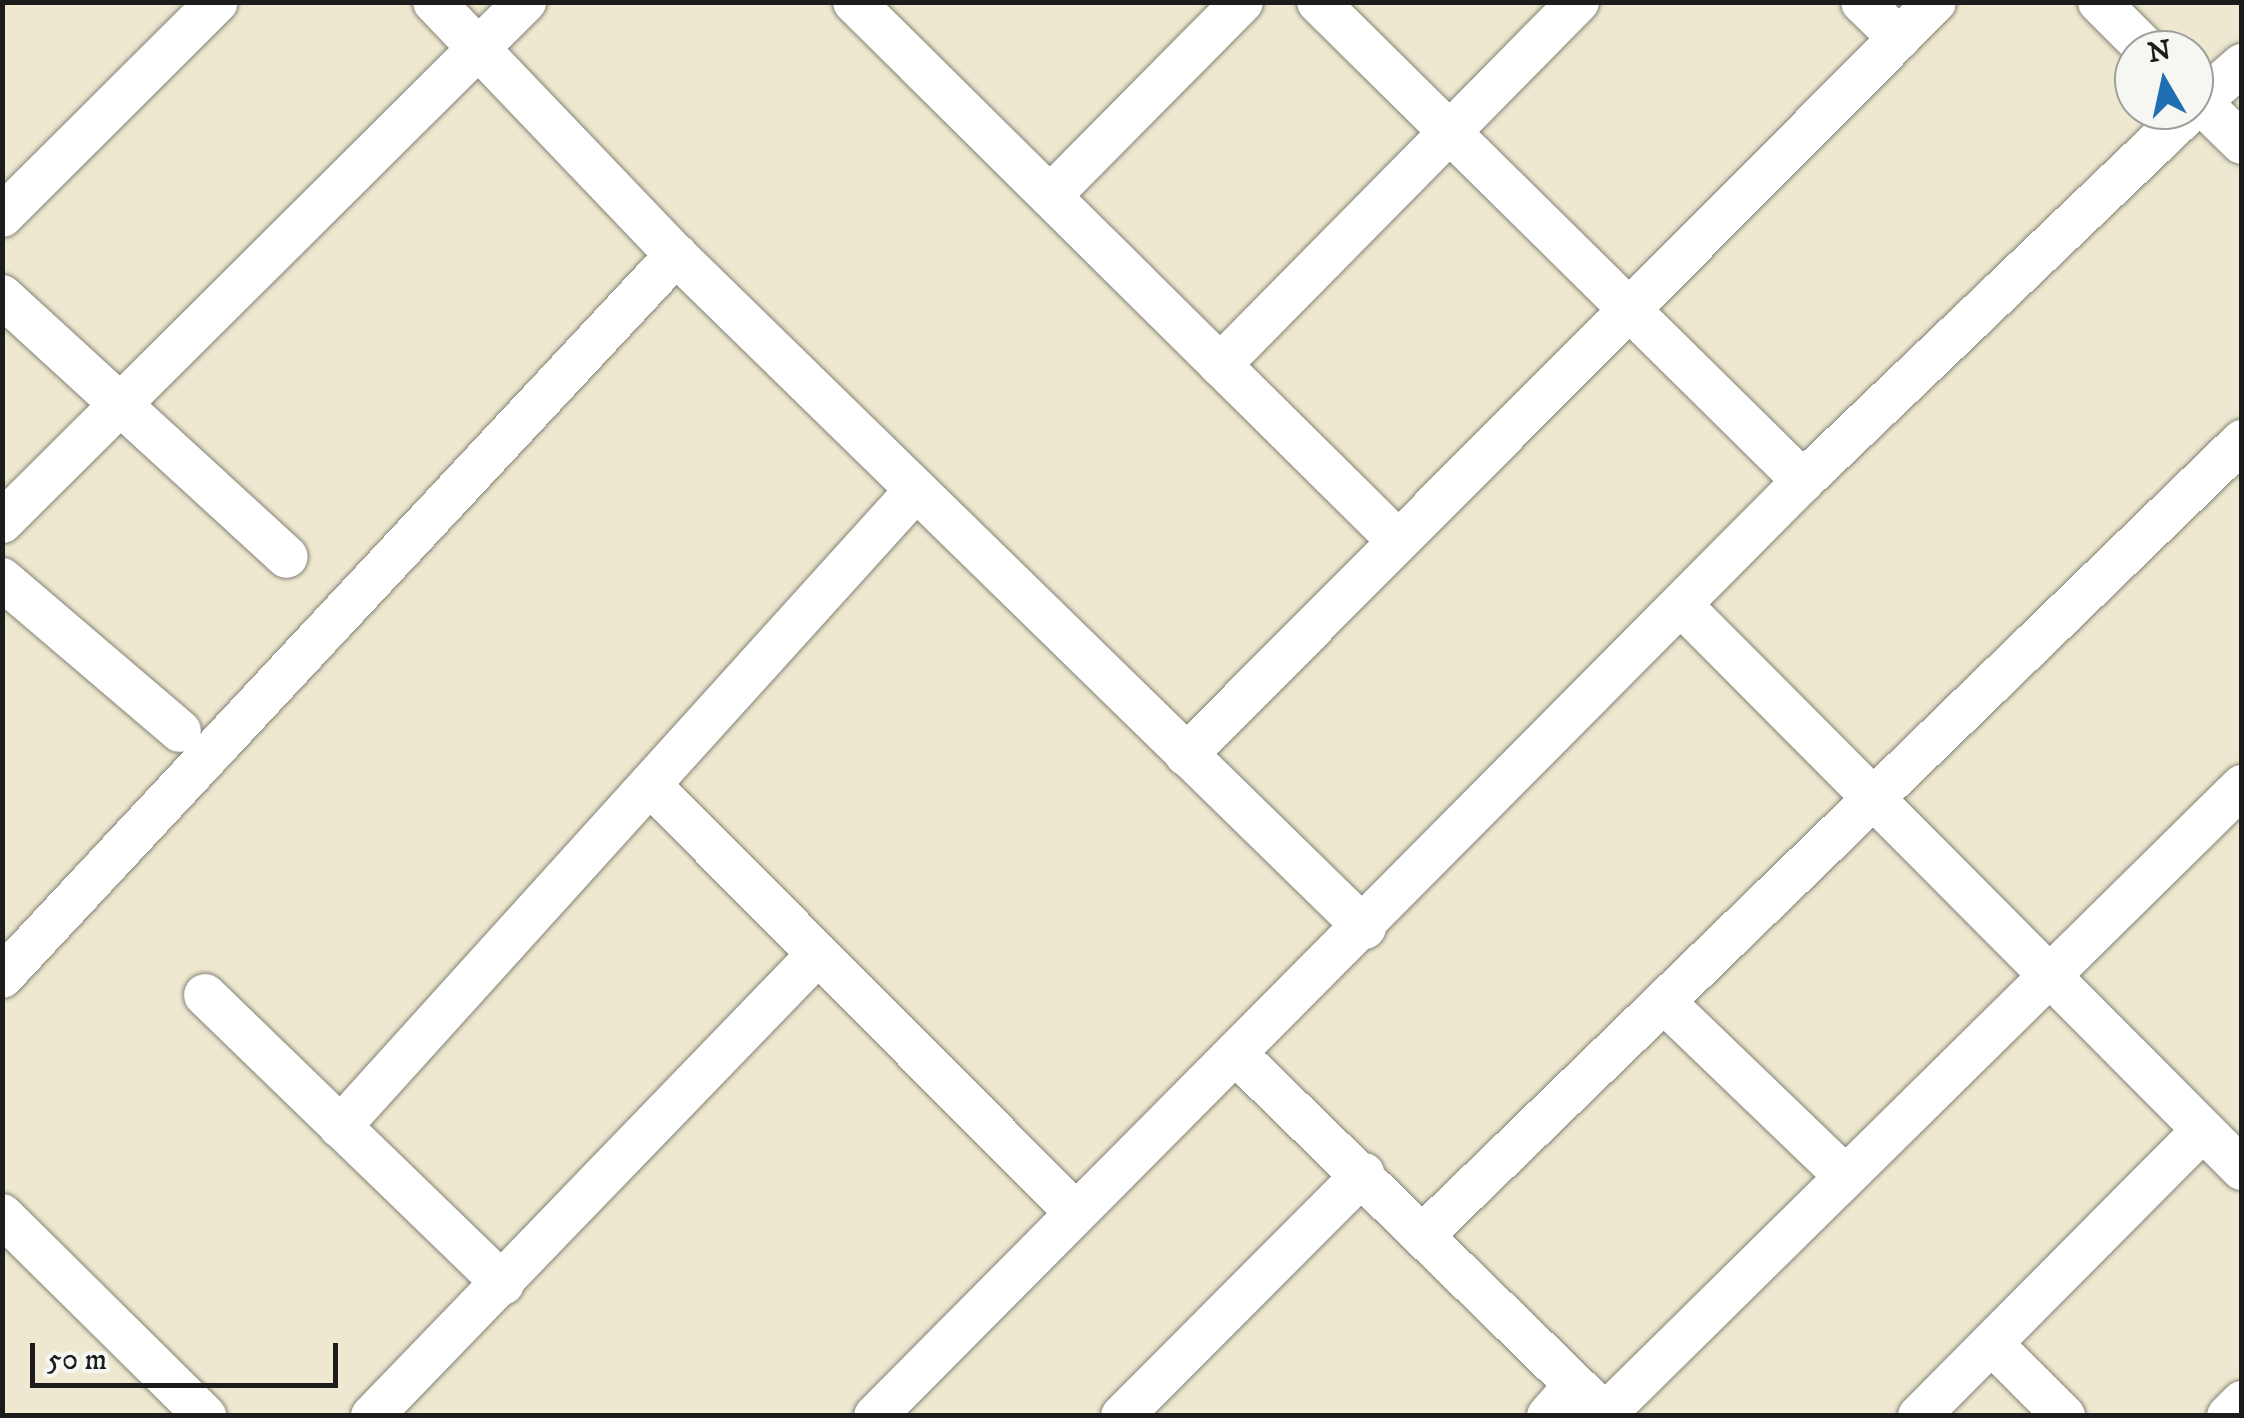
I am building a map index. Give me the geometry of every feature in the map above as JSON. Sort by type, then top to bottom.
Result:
[{"type":"street","points":[[2,216],[217,2]]},
{"type":"street","points":[[434,2],[676,256],[1365,928]]},
{"type":"street","points":[[2,522],[476,45],[525,2]]},
{"type":"street","points":[[1050,196],[1242,2]]},
{"type":"street","points":[[1318,2],[1628,315],[1803,482]]},
{"type":"street","points":[[1220,365],[1578,2]]},
{"type":"street","points":[[1862,2],[1899,38]]},
{"type":"street","points":[[1186,754],[1397,540],[1628,315],[1934,2]]},
{"type":"street","points":[[2099,2],[2127,30]]},
{"type":"street","points":[[874,9],[1050,196],[1397,540]]},
{"type":"street","points":[[2214,88],[2242,64]]},
{"type":"street","points":[[2214,120],[2242,143]]},
{"type":"street","points":[[875,1416],[1074,1211],[1239,1057],[1685,609],[1803,482],[2168,130]]},
{"type":"street","points":[[2,977],[676,256]]},
{"type":"street","points":[[2,296],[287,557]]},
{"type":"street","points":[[1423,1235],[1664,1002],[1869,794],[2242,440]]},
{"type":"street","points":[[340,1127],[653,788],[916,490]]},
{"type":"street","points":[[2,579],[180,731]]},
{"type":"street","points":[[1685,609],[2242,1170]]},
{"type":"street","points":[[1239,1057],[1423,1235],[1583,1408],[1842,1174],[2242,786]]},
{"type":"street","points":[[653,788],[1074,1211]]},
{"type":"street","points":[[372,1416],[818,954]]},
{"type":"street","points":[[206,995],[502,1284]]},
{"type":"street","points":[[1664,1002],[1842,1174]]},
{"type":"street","points":[[1919,1416],[2202,1131]]},
{"type":"street","points":[[1122,1416],[1363,1174]]},
{"type":"street","points":[[2,1215],[204,1416]]},
{"type":"street","points":[[1992,1344],[2064,1416]]},
{"type":"street","points":[[2228,1416],[2242,1402]]}]
